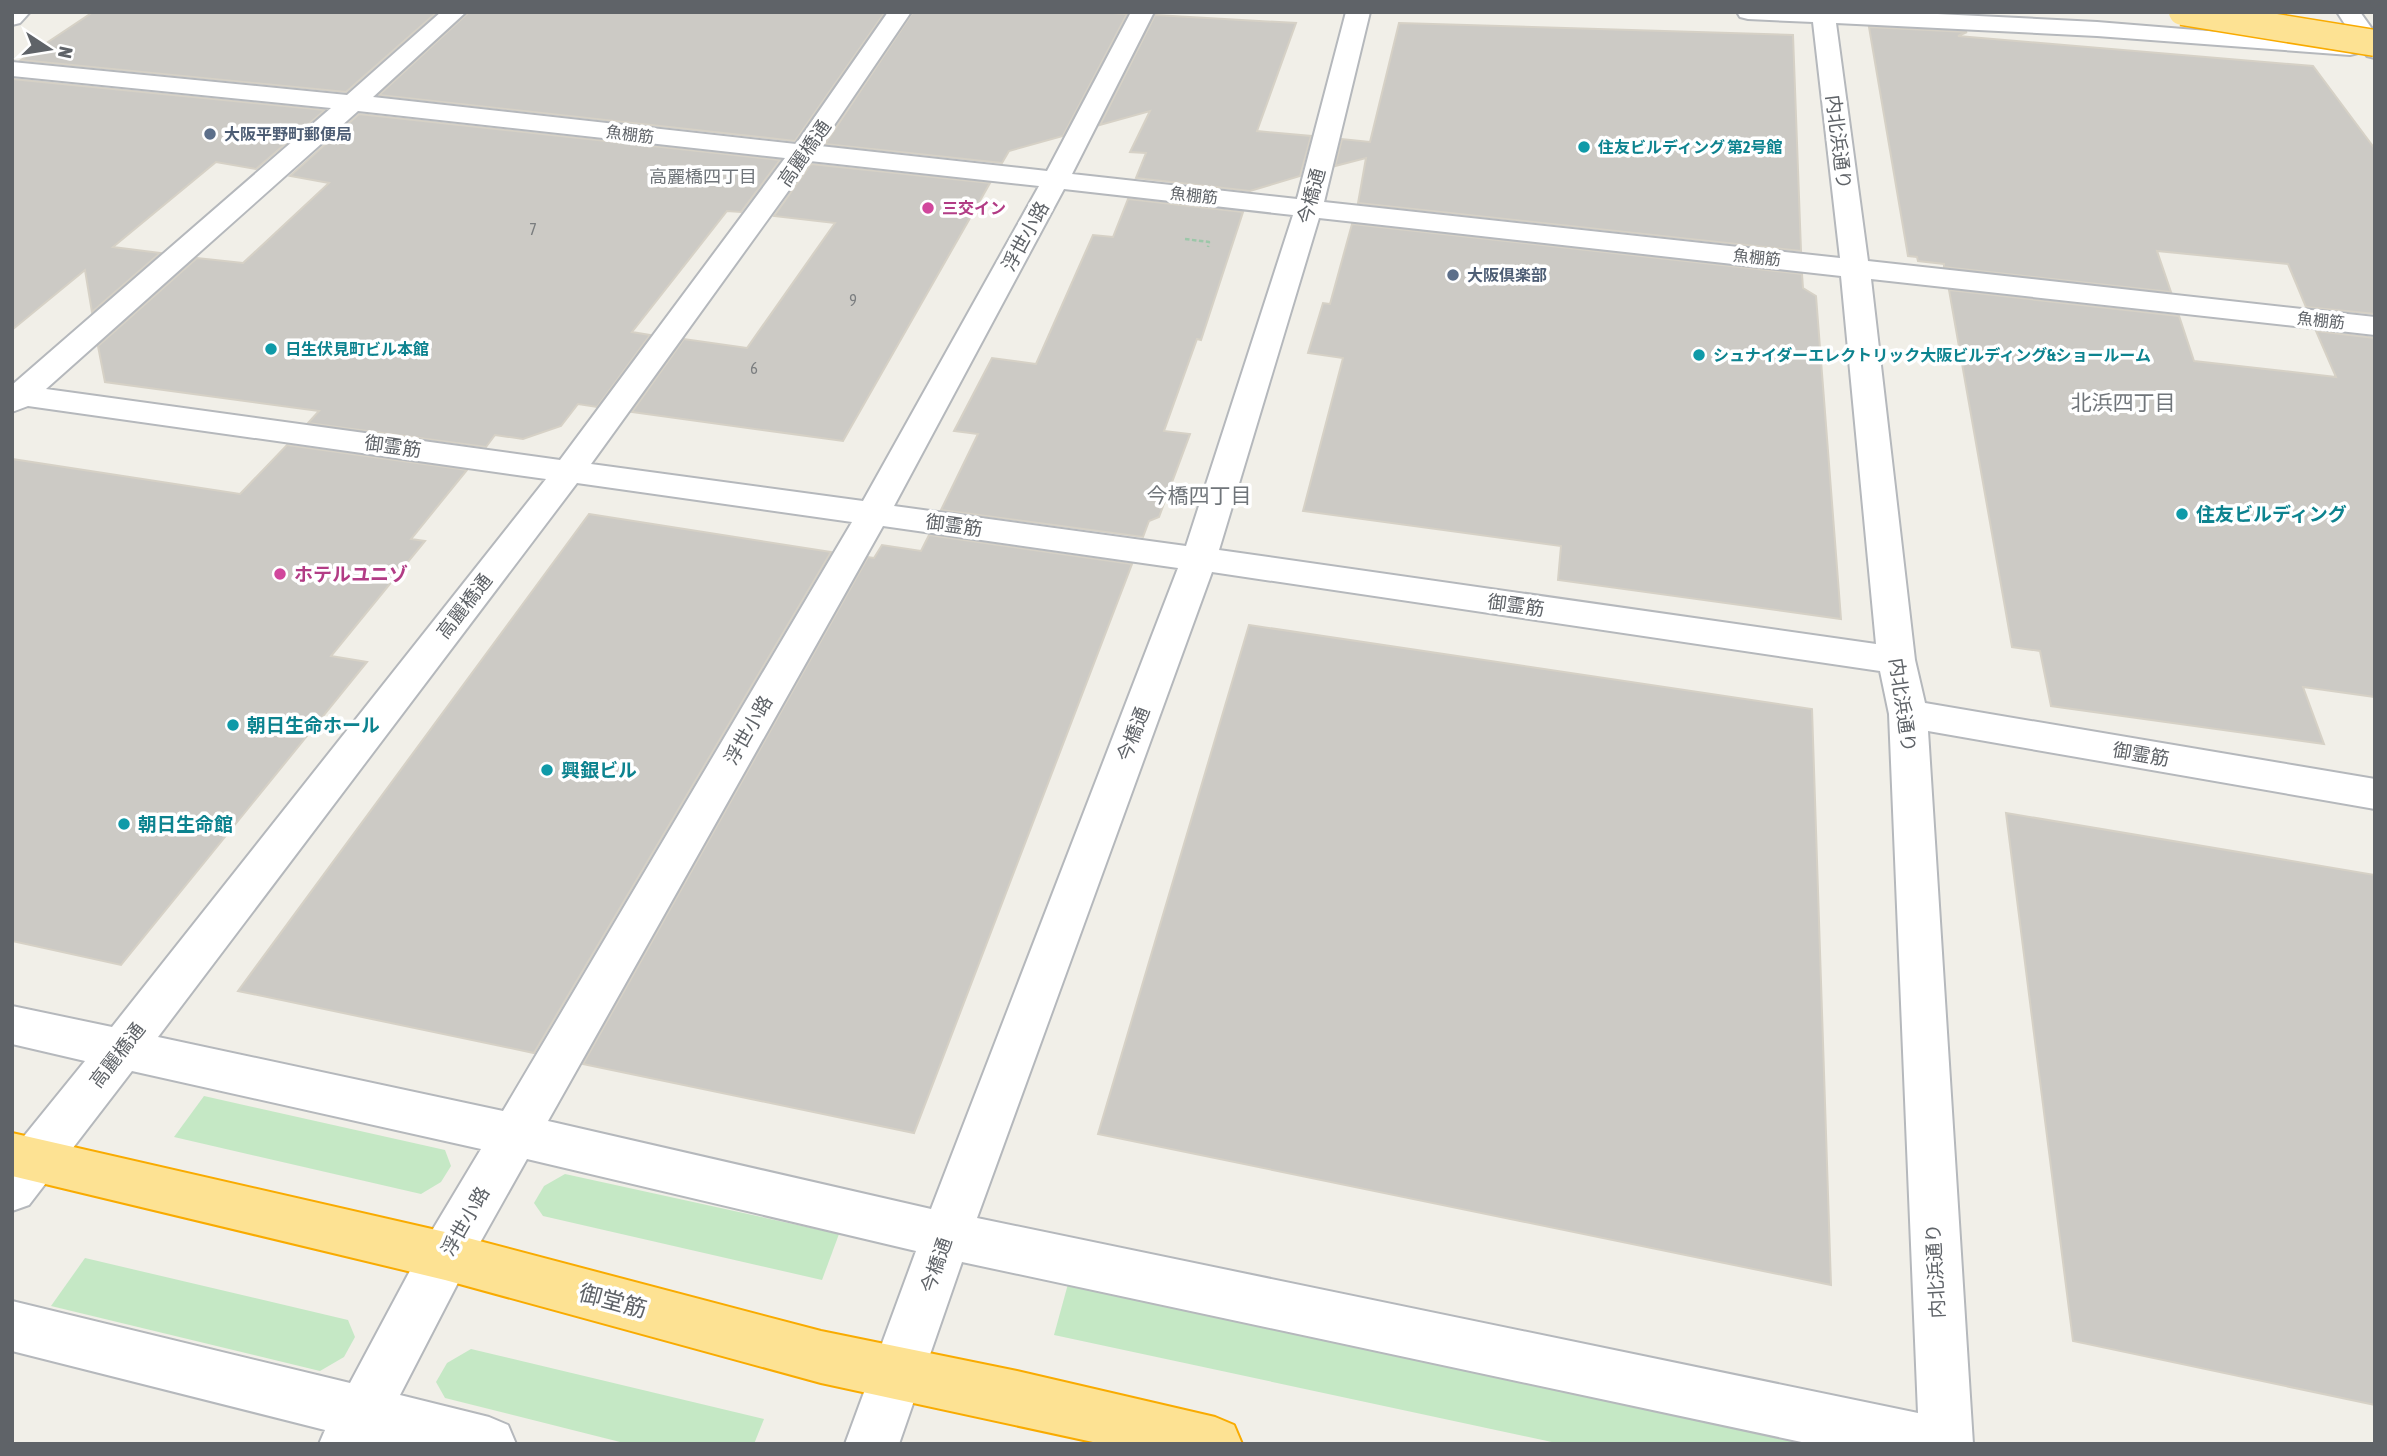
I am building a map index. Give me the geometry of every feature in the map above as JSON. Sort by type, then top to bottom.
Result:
[{"type":"highway","points":[[2182,12],[2375,43]]},
{"type":"highway","name":"御堂筋","points":[[20,1167],[444,1256],[821,1357],[1215,1444]]},
{"type":"street","points":[[12,18],[19,12]]},
{"type":"street","points":[[16,397],[356,103],[455,12]]},
{"type":"street","name":"高麗橋通","points":[[20,1167],[122,1049],[569,470],[804,154],[900,12]]},
{"type":"street","name":"浮世小路","points":[[354,1429],[444,1256],[873,514],[1055,181],[1143,12]]},
{"type":"street","name":"今橋通","points":[[872,1444],[946,1235],[1199,559],[1309,207],[1358,12]]},
{"type":"street","points":[[1748,12],[2092,21],[2375,50]]},
{"type":"street","points":[[2348,12],[2375,50]]},
{"type":"street","name":"内北浜通り","points":[[1824,13],[1855,268],[1896,660],[1908,714],[1945,1444]]},
{"type":"street","name":"魚棚筋","points":[[12,69],[356,103],[2375,326]]},
{"type":"street","name":"御霊筋","points":[[16,397],[569,470],[1896,660]]},
{"type":"street","name":"御霊筋","points":[[1908,714],[2375,794]]},
{"type":"street","points":[[12,1025],[514,1135],[946,1235],[1938,1444]]},
{"type":"street","points":[[12,1326],[354,1429],[489,1444]]},
{"type":"path","points":[[1185,239],[1209,242],[1208,247]]},
{"type":"green space","points":[[204,1096],[445,1150],[451,1166],[441,1182],[421,1194],[174,1137]]},
{"type":"green space","points":[[565,1174],[839,1234],[822,1280],[543,1216],[534,1203],[544,1186]]},
{"type":"green space","points":[[85,1258],[348,1320],[355,1337],[344,1357],[320,1371],[51,1306]]},
{"type":"green space","points":[[1068,1284],[1824,1444],[1561,1444],[1054,1335]]},
{"type":"green space","points":[[471,1349],[764,1419],[754,1444],[628,1444],[445,1398],[436,1382],[447,1363]]},
{"type":"building","points":[[93,12],[437,12],[346,92],[21,60]]},
{"type":"building","points":[[469,12],[885,12],[795,141],[379,95]]},
{"type":"building","points":[[913,12],[1127,14],[1063,136],[1009,151],[1002,163],[825,144]]},
{"type":"building","points":[[1155,15],[1296,23],[1257,131],[1311,136],[1300,176],[1250,191],[1136,178],[1146,153],[1130,152],[1150,111],[1100,125]]},
{"type":"building","points":[[1399,23],[1793,35],[1801,251],[1358,203],[1366,158],[1335,166],[1342,139],[1370,142]]},
{"type":"building","points":[[1869,27],[1967,32],[1958,36],[2313,66],[2375,149],[2375,314],[2306,307],[2288,264],[2157,251],[2171,292],[1944,267],[1944,264],[1918,261],[1917,257],[1908,256]]},
{"type":"building","points":[[12,79],[325,110],[256,169],[216,162],[113,247],[160,253],[92,312],[85,270],[12,330]]},
{"type":"building","points":[[359,114],[780,160],[741,212],[727,211],[632,332],[650,335],[597,407],[578,404],[561,426],[523,439],[495,435],[486,447],[308,423],[319,411],[105,382],[98,346],[197,258],[243,263],[329,183],[290,176]]},
{"type":"building","points":[[811,164],[990,183],[843,441],[632,412],[684,339],[747,348],[835,223],[774,216]]},
{"type":"building","points":[[1128,199],[1243,212],[1201,340],[1197,339],[1164,431],[1190,434],[1159,517],[1149,521],[1143,537],[941,510],[978,434],[954,431],[992,358],[1036,364],[1093,235],[1113,237]]},
{"type":"building","points":[[1352,224],[1802,274],[1803,288],[1816,296],[1841,619],[1558,580],[1561,546],[1303,511],[1343,358],[1308,353],[1323,303],[1330,304]]},
{"type":"building","name":"住友ビルディング","points":[[1949,290],[2179,316],[2194,361],[2336,377],[2316,331],[2375,338],[2375,697],[2303,687],[2324,744],[2051,706],[2040,651],[2012,647]]},
{"type":"building","points":[[287,445],[467,470],[411,539],[425,541],[331,656],[367,662],[121,965],[12,941],[12,459],[240,494]]},
{"type":"building","name":"興銀ビル","points":[[589,514],[831,552],[534,1053],[238,991]]},
{"type":"building","points":[[929,535],[1132,564],[914,1133],[583,1064],[868,557],[874,558],[882,545],[921,551]]},
{"type":"building","points":[[1249,625],[1812,709],[1831,1285],[1098,1134]]},
{"type":"building","points":[[2006,813],[2375,875],[2375,1405],[2073,1341]]},
{"type":"place","name":"大阪平野町郵便局","points":[[210,134]]},
{"type":"place","name":"住友ビルディング 第2号館","points":[[1584,147]]},
{"type":"place","name":"三交イン","points":[[928,208]]},
{"type":"place","name":"大阪倶楽部","points":[[1453,275]]},
{"type":"place","name":"日生伏見町ビル本館","points":[[271,349]]},
{"type":"place","name":"シュナイダーエレクトリック大阪ビルディング&ショールーム","points":[[1699,355]]},
{"type":"place","name":"住友ビルディング","points":[[2182,514]]},
{"type":"place","name":"ホテルユニゾ","points":[[280,574]]},
{"type":"place","name":"朝日生命ホール","points":[[233,725]]},
{"type":"place","name":"興銀ビル","points":[[547,770]]},
{"type":"place","name":"朝日生命館","points":[[124,824]]},
{"type":"district","name":"高麗橋四丁目","points":[[703,176]]},
{"type":"district","name":"北浜四丁目","points":[[2123,402]]},
{"type":"district","name":"今橋四丁目","points":[[1199,495]]}]
